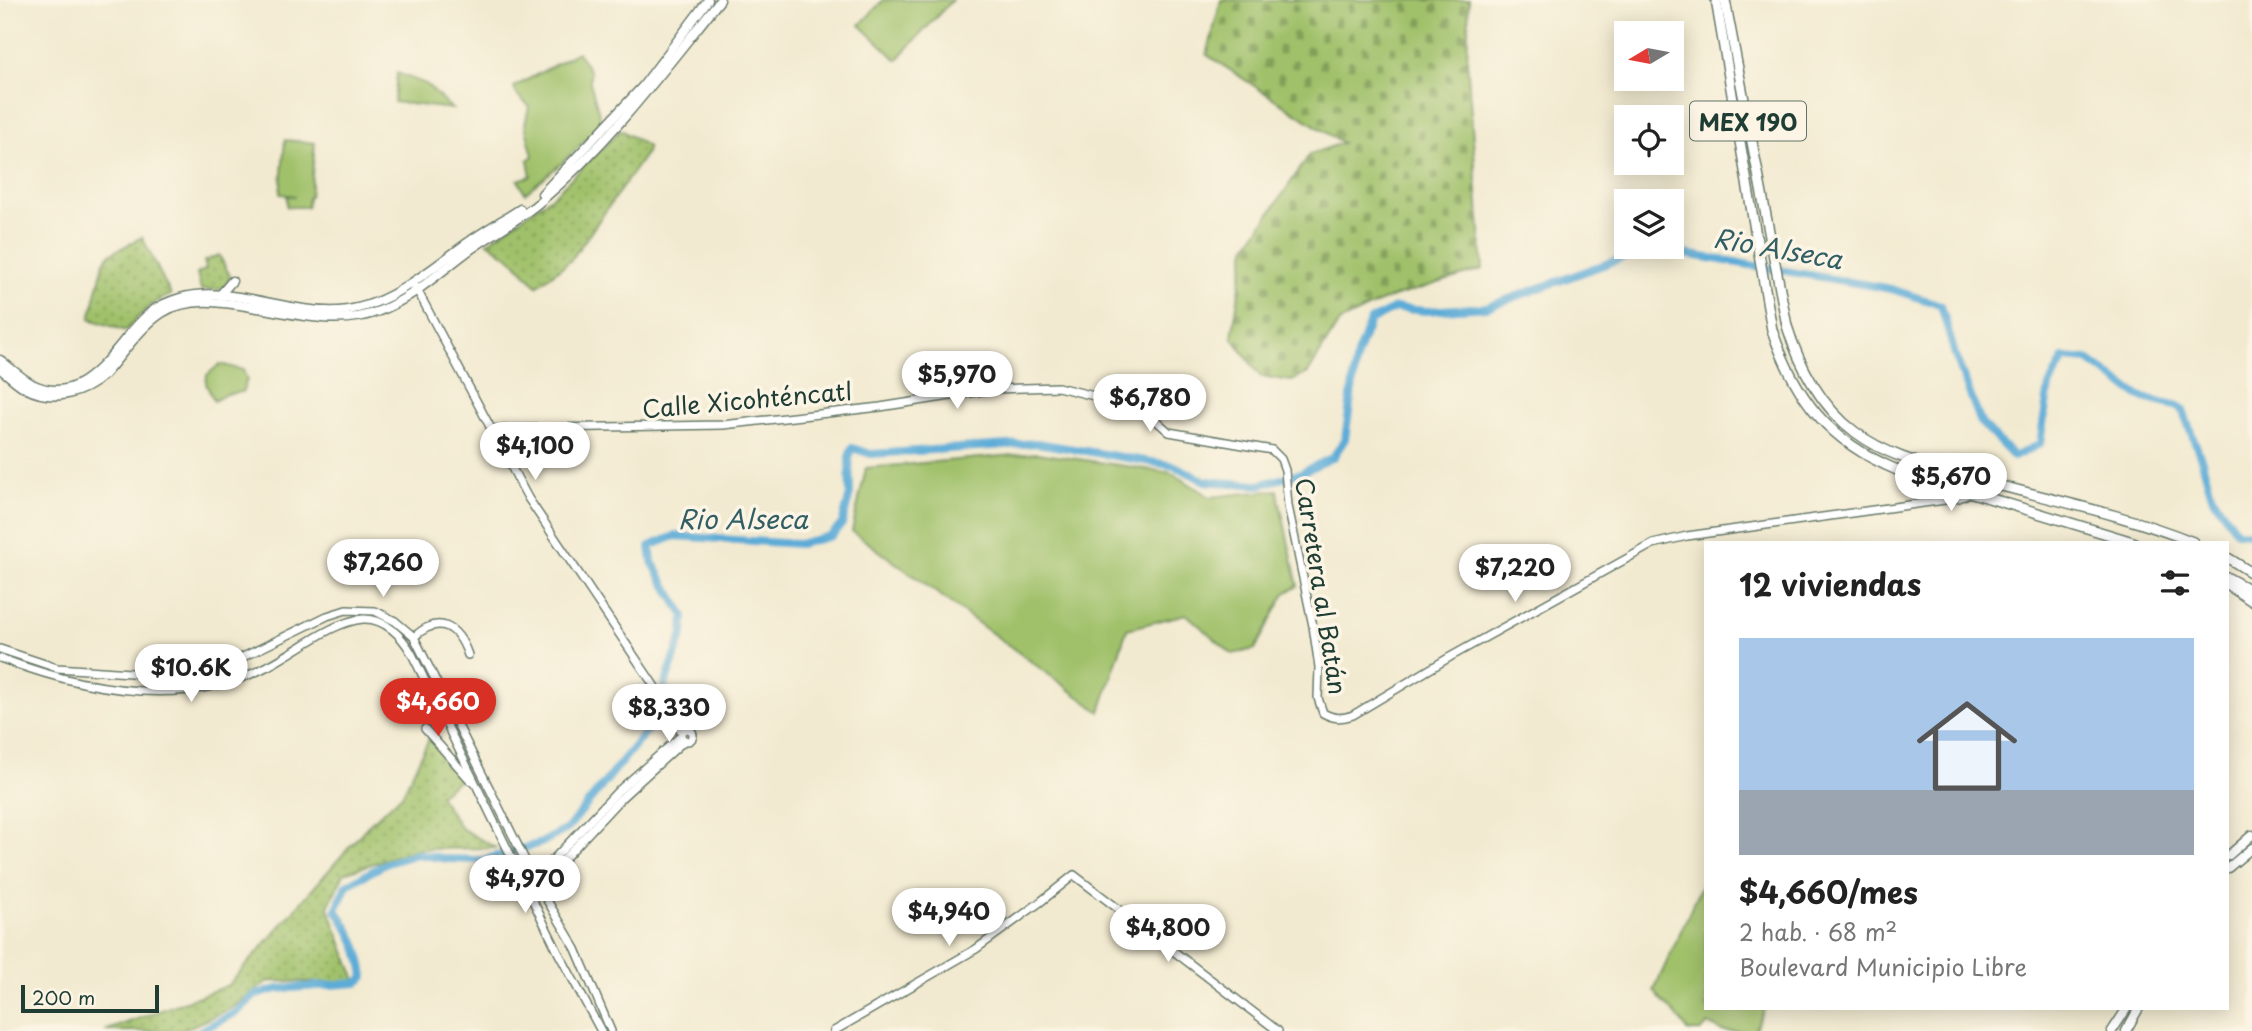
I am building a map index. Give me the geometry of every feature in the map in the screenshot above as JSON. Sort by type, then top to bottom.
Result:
[{"type":"highway","points":[[1716,0],[1772,330],[1784,362],[1801,394],[1825,424],[1846,443],[1878,462],[1915,477],[2130,541]]},
{"type":"highway","name":"MEX 190","points":[[1725,0],[1787,326],[1803,367],[1838,416],[1862,437],[1889,452],[2190,541]]},
{"type":"highway","points":[[2229,557],[2252,565]]},
{"type":"highway","points":[[2229,558],[2252,573]]},
{"type":"highway","points":[[2229,579],[2252,591]]},
{"type":"highway","points":[[2229,586],[2252,601]]},
{"type":"main road","points":[[0,360],[29,382],[40,387],[59,388],[79,384],[101,368],[151,312],[182,297],[220,295],[313,310],[340,311],[374,304],[537,199],[643,86],[708,0]]},
{"type":"main road","points":[[0,369],[38,393],[54,396],[69,394],[96,382],[149,323],[172,307],[199,301],[317,319],[342,319],[380,311],[417,289],[539,203],[604,142],[720,0]]},
{"type":"main road","points":[[220,295],[232,281]]},
{"type":"main road","points":[[2229,855],[2252,835]]},
{"type":"main road","points":[[2229,867],[2252,848]]},
{"type":"main road","points":[[2112,1031],[2126,1010]]},
{"type":"main road","points":[[2126,1031],[2138,1010]]},
{"type":"street","points":[[412,281],[528,498],[655,687],[669,709],[671,719],[684,734]]},
{"type":"street","name":"Calle Xicohténcatl","points":[[492,429],[723,425],[880,407],[995,389],[1058,387],[1142,408],[1168,432],[1272,450]]},
{"type":"street","name":"Carretera al Batán","points":[[1272,450],[1281,459],[1285,470],[1320,667],[1318,698],[1323,713],[1342,719],[1653,544],[1687,536],[1959,498],[1970,494]]},
{"type":"street","name":"Carretera al Batán","points":[[1922,503],[1945,495],[1951,487]]},
{"type":"street","points":[[0,649],[57,668],[175,676],[212,669],[327,616],[346,610],[375,611],[395,621],[414,637],[537,884],[576,949],[611,1031]]},
{"type":"street","points":[[0,658],[73,681],[133,690],[182,691],[224,683],[256,672],[348,622],[375,620],[390,628],[405,642],[562,959],[601,1031]]},
{"type":"street","points":[[414,637],[429,625],[443,625],[458,635],[468,655]]},
{"type":"street","points":[[425,729],[479,790]]},
{"type":"street","points":[[537,884],[546,869],[617,792],[684,734]]},
{"type":"street","points":[[529,890],[684,734]]},
{"type":"street","points":[[528,866],[535,870],[546,869]]},
{"type":"street","points":[[834,1031],[976,949],[1074,875],[1278,1031]]},
{"type":"green space","points":[[883,0],[952,0],[897,60],[860,25]]},
{"type":"green space","points":[[1221,0],[1469,0],[1467,61],[1483,269],[1384,300],[1339,322],[1308,373],[1292,381],[1260,376],[1232,337],[1246,248],[1310,154],[1342,143],[1207,55]]},
{"type":"green space","points":[[578,52],[590,72],[590,82],[602,124],[562,163],[525,193],[518,180],[531,176],[528,160],[533,156],[525,125],[529,106],[517,95],[514,87]]},
{"type":"green space","points":[[397,73],[426,84],[452,109],[394,102]]},
{"type":"green space","points":[[621,130],[648,147],[645,155],[571,260],[537,286],[514,261],[488,242],[554,195]]},
{"type":"green space","points":[[285,140],[315,143],[307,207],[287,207],[287,196],[295,196],[280,194]]},
{"type":"green space","points":[[142,237],[171,295],[152,305],[126,331],[90,319],[104,262],[110,254]]},
{"type":"green space","points":[[219,255],[230,276],[228,285],[222,289],[201,290],[197,274],[206,269],[204,261]]},
{"type":"green space","points":[[220,364],[243,370],[247,380],[242,392],[226,394],[214,401],[206,384],[207,375]]},
{"type":"green space","points":[[1037,453],[1172,473],[1210,497],[1277,490],[1298,586],[1285,593],[1255,649],[1232,654],[1186,614],[1127,629],[1100,712],[852,531],[866,468]]},
{"type":"green space","points":[[430,737],[460,779],[439,795],[461,828],[496,848],[417,849],[344,873],[328,907],[357,983],[268,981],[234,1007],[181,1031],[105,1031],[229,985],[371,822],[402,795]]},
{"type":"green space","points":[[1704,880],[1704,1010],[1764,1010],[1754,1031],[1722,1031],[1708,1024],[1701,1031],[1687,1031],[1654,990]]},
{"type":"waterway","name":"Rio Alseca","points":[[200,1031],[237,1012],[255,995],[278,989],[357,983],[364,977],[354,941],[336,910],[347,885],[387,863],[417,854],[448,859],[483,860],[541,843],[567,829],[645,733],[657,708],[683,633],[684,616],[652,562],[650,546],[675,536],[799,544],[831,536],[842,524],[850,494],[849,457],[852,448],[871,454],[1037,443],[1175,466],[1205,481],[1259,485],[1301,473],[1333,457],[1345,439],[1357,355],[1370,321],[1395,308],[1426,311],[1487,307],[1650,248],[1891,289],[1941,305],[1955,355],[1981,423],[2014,457],[2040,444],[2049,386],[2064,358],[2088,360],[2140,397],[2182,408],[2212,496],[2237,532],[2252,533]]}]
